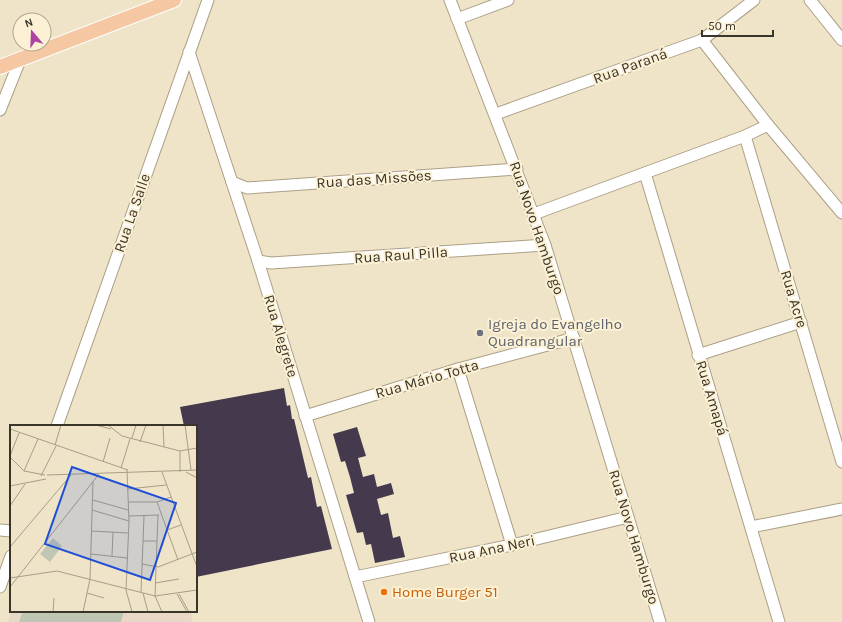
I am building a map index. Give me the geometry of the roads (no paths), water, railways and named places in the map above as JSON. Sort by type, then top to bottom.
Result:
[{"type":"main road","points":[[0,68],[174,0]]},
{"type":"street","name":"Rua La Salle","points":[[57,425],[188,52],[208,0]]},
{"type":"street","name":"Rua Novo Hamburgo","points":[[450,0],[496,114],[545,245],[660,622]]},
{"type":"street","points":[[457,19],[508,0]]},
{"type":"street","name":"Rua Paraná","points":[[496,114],[702,40],[754,0]]},
{"type":"street","points":[[810,0],[842,40]]},
{"type":"street","points":[[702,40],[768,125],[842,213]]},
{"type":"street","name":"Rua Alegrete","points":[[188,52],[258,261],[369,622]]},
{"type":"street","points":[[0,110],[20,60]]},
{"type":"street","points":[[534,214],[745,136],[768,125]]},
{"type":"street","name":"Rua Acre","points":[[745,136],[842,462]]},
{"type":"street","name":"Rua das Missões","points":[[232,182],[247,188],[517,169]]},
{"type":"street","name":"Rua Amapá","points":[[645,173],[698,355],[779,622]]},
{"type":"street","name":"Rua Raul Pilla","points":[[258,261],[271,263],[545,245]]},
{"type":"street","points":[[698,355],[801,322]]},
{"type":"street","name":"Rua Mário Totta","points":[[305,416],[458,369],[574,338]]},
{"type":"street","points":[[458,369],[512,545]]},
{"type":"street","points":[[751,527],[842,509]]},
{"type":"street","name":"Rua Ana Neri","points":[[355,578],[512,545],[628,517]]},
{"type":"street","points":[[0,530],[10,531]]},
{"type":"street","points":[[0,587],[6,562]]},
{"type":"place","name":"Igreja do Evangelho Quadrangular","points":[[480,333]]},
{"type":"place","name":"Home Burger 51","points":[[384,592]]}]
